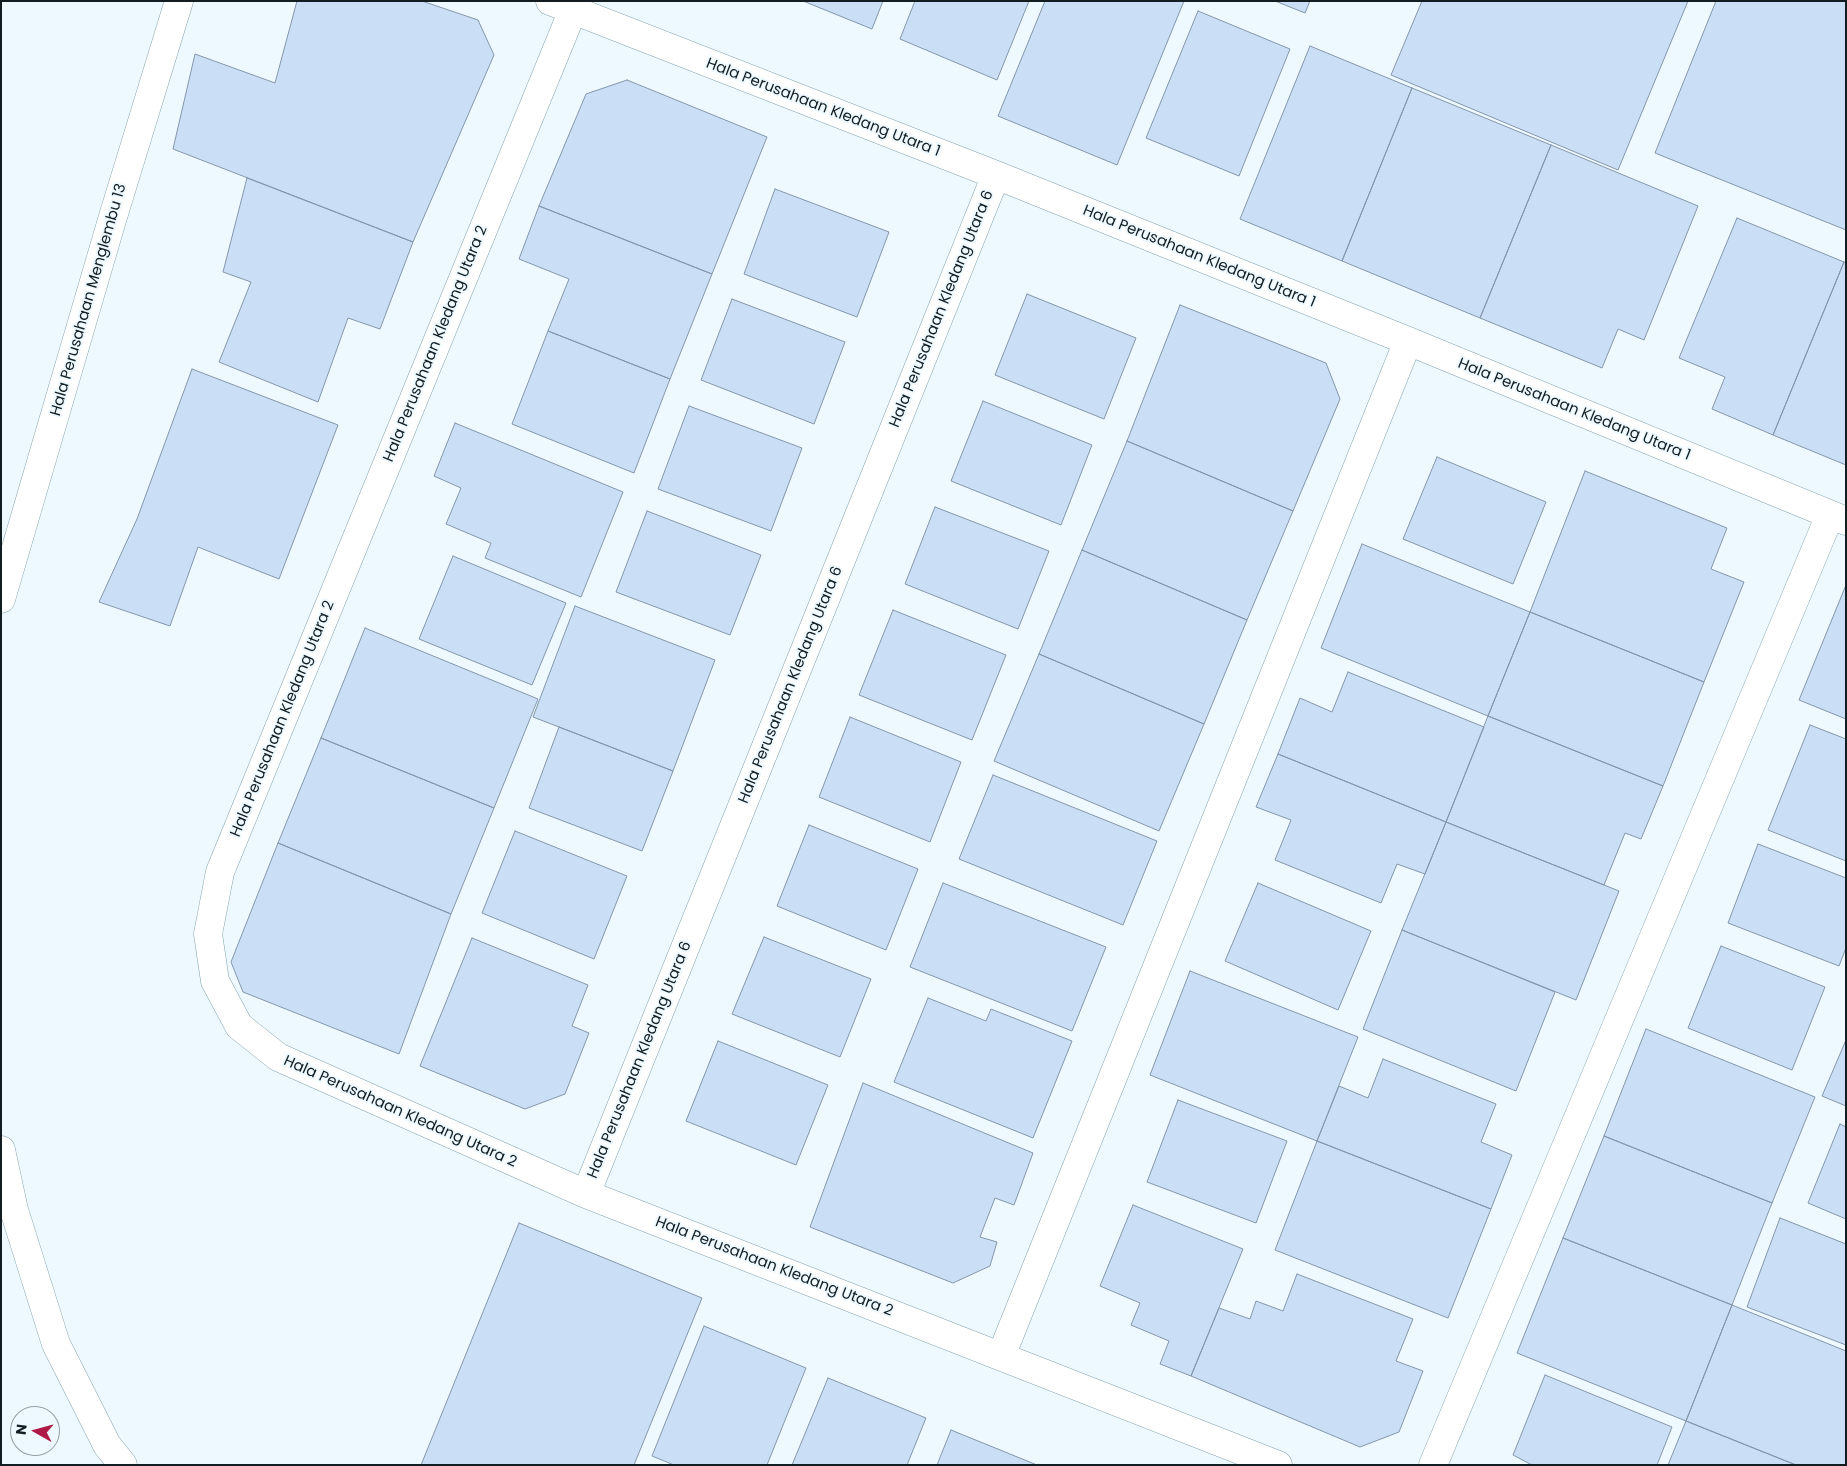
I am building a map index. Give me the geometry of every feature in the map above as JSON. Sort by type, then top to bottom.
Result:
[{"type":"street","name":"Hala Perusahaan Menglembu 13","points":[[1,599],[112,220],[179,1]]},
{"type":"street","name":"Hala Perusahaan Kledang Utara 1","points":[[561,6],[996,175],[1408,341],[1838,518]]},
{"type":"street","name":"Hala Perusahaan Kledang Utara 2","points":[[561,6],[220,872],[208,934],[215,981],[239,1026],[278,1058],[586,1194],[1278,1465]]},
{"type":"street","name":"Hala Perusahaan Kledang Utara 6","points":[[586,1194],[996,175]]},
{"type":"street","points":[[1001,1356],[1408,341]]},
{"type":"street","points":[[1433,1465],[1838,518]]},
{"type":"street","points":[[1,1150],[14,1210],[56,1344],[107,1446],[123,1465]]},
{"type":"building","points":[[297,1],[422,1],[478,20],[494,55],[413,242],[173,149],[195,54],[275,83]]},
{"type":"building","points":[[803,1],[883,1],[872,29]]},
{"type":"building","points":[[915,1],[1029,1],[997,80],[900,39]]},
{"type":"building","points":[[1045,1],[1184,1],[1117,165],[998,116]]},
{"type":"building","points":[[1275,1],[1310,1],[1305,13]]},
{"type":"building","points":[[1422,1],[1688,1],[1618,170],[1391,75]]},
{"type":"building","points":[[1716,1],[1846,1],[1846,230],[1655,153]]},
{"type":"building","points":[[1198,11],[1290,49],[1239,176],[1146,138]]},
{"type":"building","points":[[1310,46],[1412,88],[1342,261],[1240,219]]},
{"type":"building","points":[[627,80],[767,137],[712,274],[539,206],[586,94]]},
{"type":"building","points":[[1412,88],[1551,145],[1480,318],[1342,261]]},
{"type":"building","points":[[1551,145],[1698,206],[1644,340],[1618,329],[1602,368],[1480,318]]},
{"type":"building","points":[[247,178],[413,242],[380,329],[348,318],[318,402],[219,362],[251,282],[223,272]]},
{"type":"building","points":[[775,189],[889,232],[857,317],[744,274]]},
{"type":"building","points":[[539,206],[712,274],[670,379],[548,331],[569,279],[519,259]]},
{"type":"building","points":[[1737,218],[1844,262],[1773,435],[1712,409],[1725,377],[1679,358]]},
{"type":"building","points":[[1844,262],[1846,263],[1846,465],[1773,435]]},
{"type":"building","points":[[1027,294],[1136,338],[1104,419],[995,375]]},
{"type":"building","points":[[732,299],[845,342],[814,424],[701,380]]},
{"type":"building","points":[[1180,305],[1326,363],[1340,399],[1293,511],[1127,441]]},
{"type":"building","points":[[548,331],[670,379],[634,473],[512,424]]},
{"type":"building","points":[[192,369],[338,425],[279,579],[198,547],[170,626],[99,602],[137,519]]},
{"type":"building","points":[[983,401],[1092,445],[1061,525],[951,481]]},
{"type":"building","points":[[689,406],[802,448],[771,531],[658,489]]},
{"type":"building","points":[[455,423],[623,492],[581,597],[485,558],[491,543],[446,524],[461,488],[434,476]]},
{"type":"building","points":[[1127,441],[1293,511],[1247,620],[1082,550]]},
{"type":"building","points":[[1437,457],[1546,502],[1513,584],[1403,539]]},
{"type":"building","points":[[1585,471],[1727,528],[1711,569],[1744,582],[1704,682],[1530,612]]},
{"type":"building","points":[[935,507],[1049,551],[1018,629],[905,584]]},
{"type":"building","points":[[647,511],[761,555],[730,635],[616,592]]},
{"type":"building","points":[[1362,544],[1530,612],[1488,716],[1321,648]]},
{"type":"building","points":[[1082,550],[1247,620],[1204,724],[1039,654]]},
{"type":"building","points":[[453,556],[566,603],[532,685],[419,639]]},
{"type":"building","points":[[1846,585],[1846,719],[1799,700]]},
{"type":"building","points":[[575,606],[715,660],[673,771],[533,717]]},
{"type":"building","points":[[893,610],[1006,655],[972,740],[859,695]]},
{"type":"building","points":[[1530,612],[1704,682],[1663,786],[1488,716]]},
{"type":"building","points":[[365,628],[538,699],[494,808],[321,738]]},
{"type":"building","points":[[1039,654],[1204,724],[1159,831],[994,761]]},
{"type":"building","points":[[1348,672],[1484,727],[1446,822],[1278,754],[1300,698],[1332,712]]},
{"type":"building","points":[[1488,716],[1663,786],[1641,839],[1625,833],[1604,885],[1446,822]]},
{"type":"building","points":[[850,717],[961,762],[930,842],[819,797]]},
{"type":"building","points":[[1810,725],[1846,739],[1846,861],[1768,830]]},
{"type":"building","points":[[559,727],[673,771],[642,851],[529,808]]},
{"type":"building","points":[[321,738],[494,808],[451,914],[278,843]]},
{"type":"building","points":[[1278,754],[1446,822],[1425,874],[1397,864],[1381,903],[1275,860],[1291,820],[1256,807]]},
{"type":"building","points":[[993,775],[1157,841],[1123,925],[959,859]]},
{"type":"building","points":[[1446,822],[1619,891],[1576,1000],[1402,930]]},
{"type":"building","points":[[809,825],[918,869],[886,950],[777,906]]},
{"type":"building","points":[[515,831],[627,876],[594,959],[482,913]]},
{"type":"building","points":[[278,843],[451,914],[399,1054],[243,992],[231,962]]},
{"type":"building","points":[[1758,844],[1846,878],[1846,948],[1839,966],[1728,923]]},
{"type":"building","points":[[943,883],[1106,947],[1072,1031],[910,967]]},
{"type":"building","points":[[1258,883],[1371,931],[1338,1010],[1225,961]]},
{"type":"building","points":[[1402,930],[1555,992],[1516,1091],[1363,1029]]},
{"type":"building","points":[[764,937],[871,979],[840,1057],[732,1014]]},
{"type":"building","points":[[472,938],[588,985],[572,1026],[589,1033],[565,1094],[525,1109],[420,1066]]},
{"type":"building","points":[[1721,946],[1825,987],[1792,1070],[1688,1028]]},
{"type":"building","points":[[1190,971],[1358,1037],[1317,1141],[1150,1075]]},
{"type":"building","points":[[928,998],[986,1021],[991,1009],[1072,1041],[1033,1138],[894,1082]]},
{"type":"building","points":[[1646,1029],[1815,1097],[1772,1203],[1604,1136]]},
{"type":"building","points":[[1846,1040],[1846,1106],[1822,1096]]},
{"type":"building","points":[[718,1041],[828,1085],[796,1165],[686,1121]]},
{"type":"building","points":[[1383,1059],[1496,1104],[1481,1142],[1512,1155],[1491,1209],[1317,1141],[1339,1086],[1368,1098]]},
{"type":"building","points":[[863,1083],[1033,1153],[1014,1205],[995,1198],[980,1237],[997,1242],[990,1266],[953,1283],[810,1227]]},
{"type":"building","points":[[1178,1100],[1287,1141],[1256,1223],[1147,1182]]},
{"type":"building","points":[[1840,1124],[1846,1127],[1846,1219],[1808,1203]]},
{"type":"building","points":[[1604,1136],[1772,1203],[1732,1305],[1563,1238]]},
{"type":"building","points":[[1317,1141],[1491,1209],[1448,1318],[1275,1250]]},
{"type":"building","points":[[1133,1205],[1243,1249],[1191,1376],[1160,1364],[1169,1341],[1131,1325],[1140,1303],[1100,1286]]},
{"type":"building","points":[[1780,1218],[1846,1244],[1846,1345],[1747,1307]]},
{"type":"building","points":[[519,1223],[702,1298],[634,1465],[421,1465]]},
{"type":"building","points":[[1563,1238],[1732,1305],[1686,1421],[1517,1353]]},
{"type":"building","points":[[1297,1274],[1413,1319],[1396,1361],[1423,1371],[1399,1432],[1360,1447],[1191,1376],[1219,1308],[1250,1319],[1256,1301],[1283,1311]]},
{"type":"building","points":[[1732,1305],[1846,1351],[1846,1465],[1796,1465],[1686,1421]]},
{"type":"building","points":[[704,1326],[806,1368],[767,1465],[674,1465],[652,1456]]},
{"type":"building","points":[[1545,1375],[1672,1427],[1657,1465],[1532,1465],[1513,1455]]},
{"type":"building","points":[[828,1378],[926,1418],[907,1465],[792,1465]]},
{"type":"building","points":[[1686,1421],[1796,1465],[1668,1465]]},
{"type":"building","points":[[951,1430],[1037,1465],[937,1465]]}]
